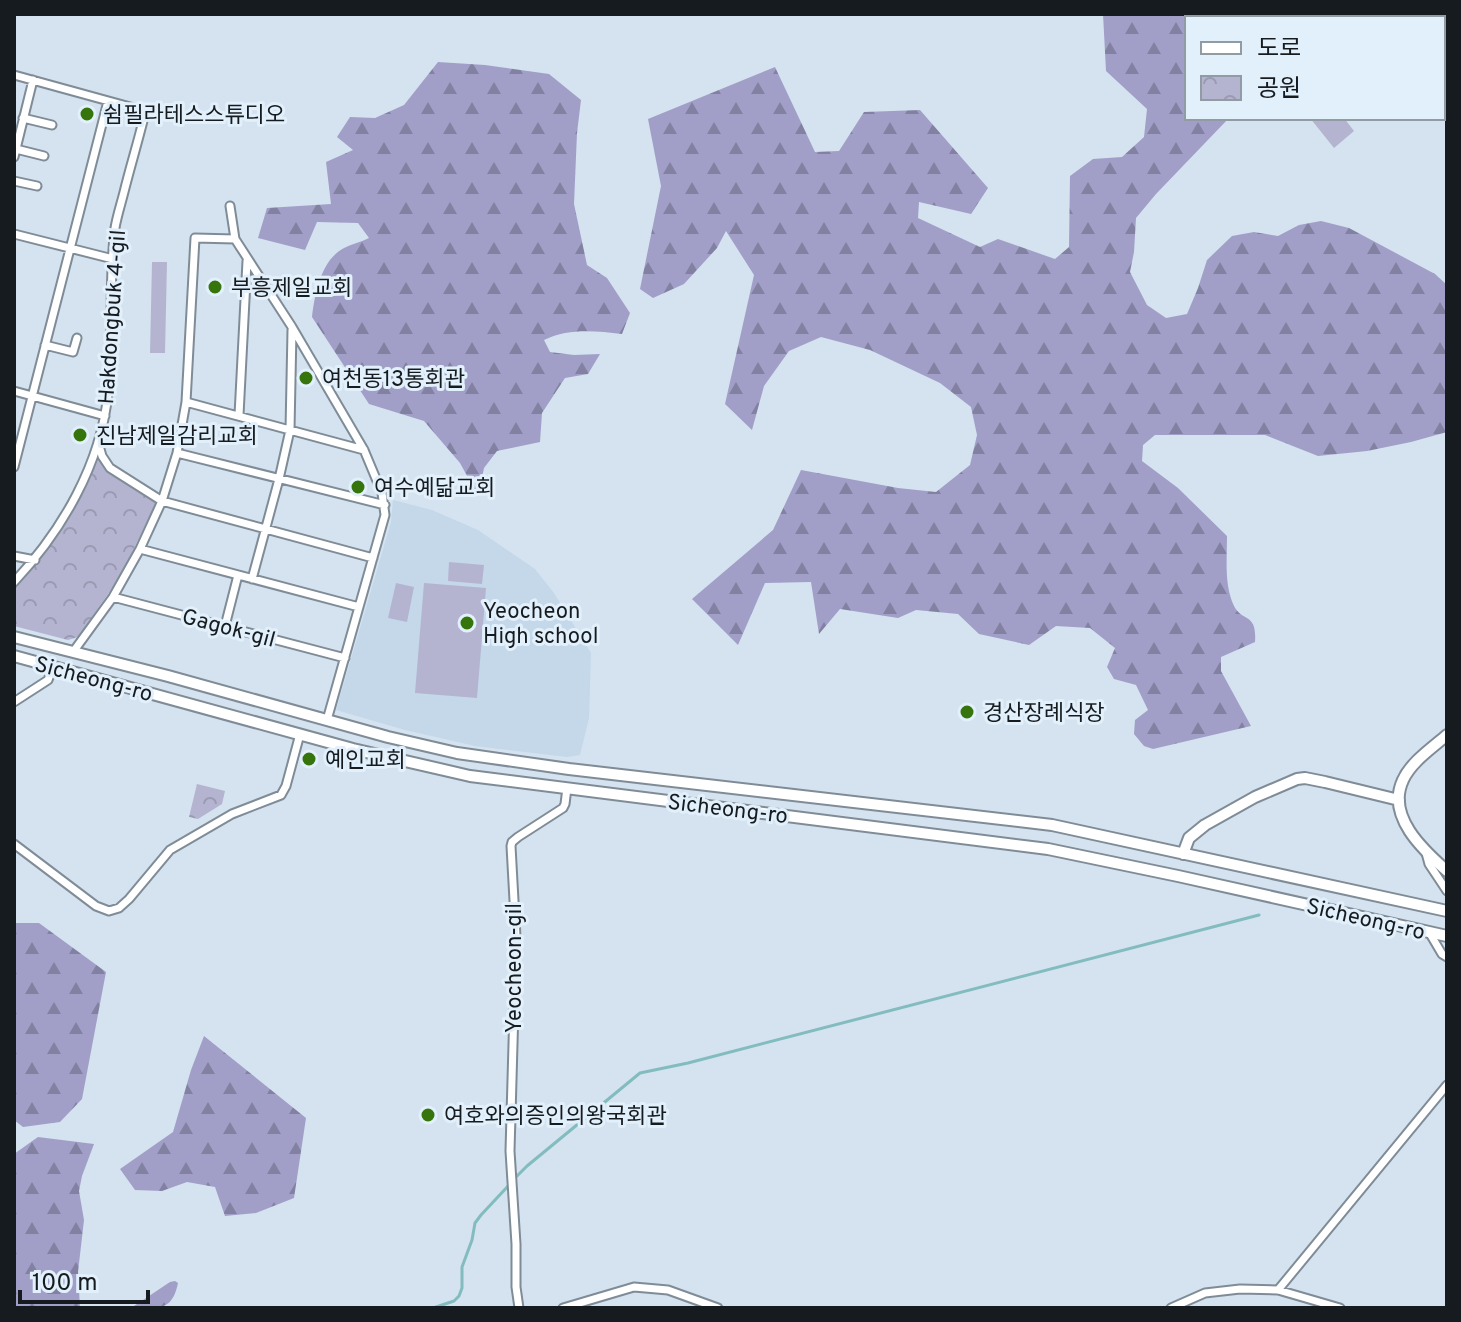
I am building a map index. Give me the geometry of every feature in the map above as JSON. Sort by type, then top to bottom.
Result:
[{"type":"street","name":"Hakdongbuk 4-gil","points":[[14,75],[136,109],[143,118],[116,225],[108,393],[98,442],[76,497],[35,560],[14,582]]},
{"type":"street","points":[[33,80],[15,153],[44,156]]},
{"type":"street","name":"Hakdongbuk 4-gil","points":[[14,467],[108,101]]},
{"type":"street","points":[[23,118],[52,125]]},
{"type":"street","points":[[14,181],[37,186]]},
{"type":"street","points":[[230,206],[235,239],[292,327],[364,450],[385,505],[385,515],[327,720]]},
{"type":"street","points":[[14,234],[113,259]]},
{"type":"street","points":[[73,652],[113,597],[140,549],[162,501],[177,453],[186,402],[195,238],[235,239]]},
{"type":"street","points":[[239,415],[247,259]]},
{"type":"street","points":[[252,579],[290,430],[292,327]]},
{"type":"street","points":[[45,345],[73,352],[77,338]]},
{"type":"street","points":[[14,391],[105,416]]},
{"type":"street","points":[[186,402],[364,450]]},
{"type":"street","points":[[98,442],[110,468],[162,501],[373,558]]},
{"type":"street","points":[[177,453],[385,505]]},
{"type":"street","points":[[140,549],[359,607]]},
{"type":"street","points":[[14,556],[35,560]]},
{"type":"street","points":[[225,626],[238,575]]},
{"type":"street","name":"Gagok-gil","points":[[113,597],[345,658]]},
{"type":"street","name":"Sicheong-ro","points":[[14,637],[457,753],[569,769],[1052,825],[1447,911]]},
{"type":"street","name":"Sicheong-ro","points":[[14,656],[300,734],[461,774],[1048,849],[1290,905],[1447,936]]},
{"type":"street","points":[[14,702],[48,680],[53,667]]},
{"type":"street","points":[[164,696],[168,676]]},
{"type":"street","points":[[14,844],[96,906],[109,911],[119,908],[170,850],[232,814],[281,795],[300,734]]},
{"type":"street","points":[[1374,792],[1387,792],[1447,735]]},
{"type":"street","points":[[567,788],[569,769]]},
{"type":"street","points":[[1183,854],[1193,832],[1292,780],[1305,778],[1399,800]]},
{"type":"street","points":[[1403,779],[1399,800],[1409,831],[1426,853],[1447,871]]},
{"type":"street","name":"Yeocheon-gil","points":[[519,1308],[510,1151],[516,937],[511,846],[518,837],[563,808],[567,788]]},
{"type":"street","points":[[1426,853],[1429,864],[1447,891]]},
{"type":"street","points":[[1429,932],[1447,957]]},
{"type":"street","points":[[1278,1290],[1447,1085]]},
{"type":"street","points":[[563,1308],[634,1287],[668,1290],[718,1308]]},
{"type":"street","points":[[1171,1308],[1209,1292],[1240,1289],[1278,1290],[1340,1308]]},
{"type":"shaded area","name":"Yeocheon High school","points":[[393,500],[432,510],[478,530],[535,569],[554,593],[591,653],[589,718],[580,755],[567,757],[475,746],[336,710],[391,522]]},
{"type":"green space","points":[[1103,14],[1313,14],[1185,16],[1185,120],[1227,120],[1136,218],[1130,272],[1147,305],[1166,318],[1187,314],[1207,260],[1232,236],[1254,232],[1278,236],[1299,225],[1321,221],[1349,228],[1435,274],[1447,285],[1447,432],[1367,451],[1318,456],[1265,435],[1155,435],[1143,445],[1142,461],[1178,488],[1227,536],[1231,598],[1238,611],[1252,622],[1255,642],[1221,657],[1221,671],[1251,726],[1153,749],[1144,746],[1134,734],[1135,720],[1148,710],[1136,685],[1114,679],[1107,667],[1115,648],[1090,628],[1056,626],[1029,645],[979,634],[958,614],[916,610],[898,618],[840,609],[819,634],[811,582],[765,583],[738,645],[692,599],[773,530],[801,470],[936,492],[970,465],[977,435],[971,407],[940,383],[870,350],[821,337],[789,351],[764,386],[752,430],[725,404],[754,275],[726,231],[717,248],[684,284],[653,298],[640,289],[661,186],[648,119],[775,67],[815,152],[839,151],[864,112],[920,110],[988,188],[971,214],[919,202],[918,218],[980,247],[998,239],[1055,259],[1069,247],[1070,176],[1093,159],[1122,157],[1144,137],[1147,109],[1106,71]]},
{"type":"green space","points":[[438,62],[549,74],[581,100],[574,204],[587,265],[607,278],[630,313],[622,334],[573,332],[544,340],[550,352],[600,354],[588,374],[565,378],[542,413],[540,442],[497,451],[484,468],[478,496],[460,463],[424,421],[369,404],[312,317],[317,288],[330,260],[344,248],[369,238],[358,223],[317,222],[305,250],[258,238],[267,208],[331,204],[326,162],[353,150],[337,137],[350,117],[375,118],[404,105]]},
{"type":"green space","points":[[1312,120],[1346,120],[1354,131],[1334,148]]},
{"type":"green space","points":[[152,262],[167,262],[165,353],[150,353]]},
{"type":"green space","points":[[98,451],[107,470],[156,503],[115,584],[78,637],[68,640],[14,626],[14,587],[40,557],[75,507]]},
{"type":"green space","points":[[449,562],[484,565],[482,584],[448,581]]},
{"type":"green space","points":[[396,583],[414,587],[407,622],[388,618]]},
{"type":"green space","points":[[424,583],[486,588],[477,698],[415,693]]},
{"type":"green space","points":[[197,784],[225,791],[222,804],[198,819],[189,817]]},
{"type":"green space","points":[[14,923],[39,923],[106,972],[82,1099],[60,1122],[23,1127],[14,1120]]},
{"type":"green space","points":[[204,1036],[306,1118],[294,1198],[256,1213],[225,1216],[215,1187],[187,1182],[162,1191],[135,1190],[120,1169],[173,1132]]},
{"type":"green space","points":[[38,1137],[94,1144],[79,1191],[84,1220],[78,1272],[80,1308],[14,1308],[14,1154]]},
{"type":"green space","points":[[170,1282],[178,1283],[175,1293],[167,1304],[155,1308],[131,1308]]},
{"type":"waterway","points":[[514,1179],[640,1073],[1259,915]]},
{"type":"waterway","points":[[433,1308],[454,1301],[459,1296],[462,1267],[475,1223],[509,1185]]},
{"type":"place","name":"쉼필라테스스튜디오","points":[[87,114]]},
{"type":"place","name":"부흥제일교회","points":[[215,287]]},
{"type":"place","name":"여천동13통회관","points":[[306,378]]},
{"type":"place","name":"진남제일감리교회","points":[[80,435]]},
{"type":"place","name":"여수예닮교회","points":[[358,487]]},
{"type":"place","name":"Yeocheon High school","points":[[467,623]]},
{"type":"place","name":"경산장례식장","points":[[967,712]]},
{"type":"place","name":"예인교회","points":[[309,759]]},
{"type":"place","name":"여호와의증인의왕국회관","points":[[428,1115]]}]
